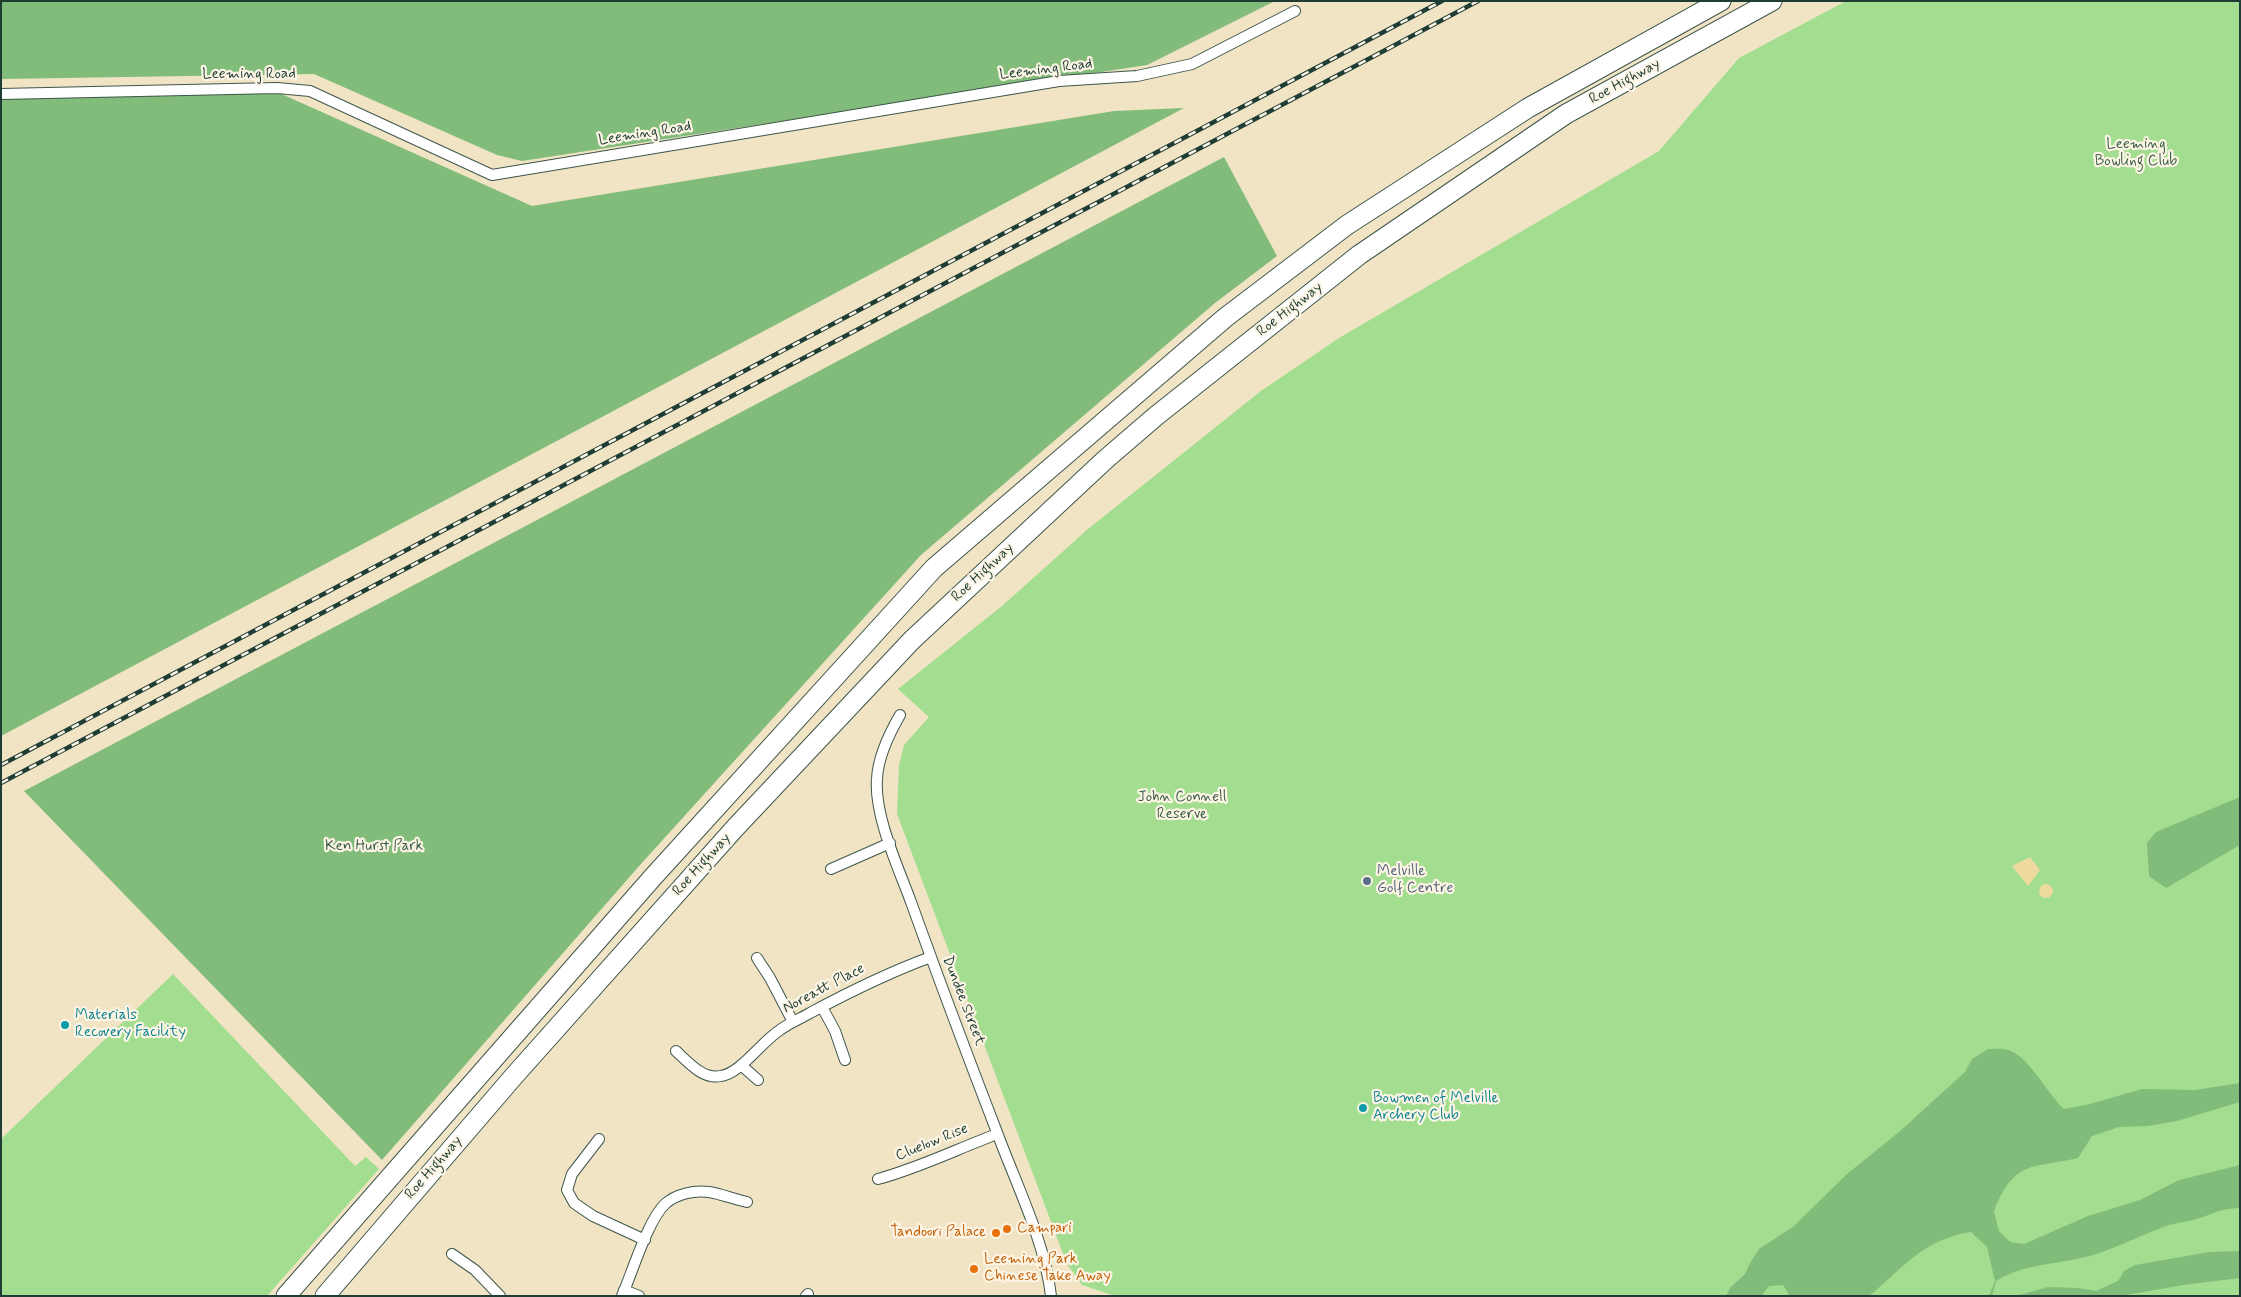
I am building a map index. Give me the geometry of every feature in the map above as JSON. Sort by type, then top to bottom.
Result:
[{"type":"highway","name":"Roe Highway","points":[[286,1296],[653,877],[934,568],[1226,317],[1347,225],[1528,108],[1721,1]]},
{"type":"highway","name":"Roe Highway","points":[[325,1296],[507,1083],[742,820],[912,640],[1106,459],[1156,416],[1359,256],[1566,114],[1772,1]]},
{"type":"street","name":"Leeming Road","points":[[1,94],[276,88],[310,91],[492,175],[1058,81],[1138,76],[1192,64],[1295,11]]},
{"type":"street","name":"Dundee Street","points":[[900,715],[888,736],[877,778],[878,801],[890,843],[931,957],[1028,1211],[1048,1273],[1051,1296]]},
{"type":"street","points":[[831,868],[890,843]]},
{"type":"street","name":"Noreatt Place","points":[[676,1051],[692,1066],[706,1075],[718,1077],[730,1074],[742,1065],[763,1042],[793,1022],[866,983],[931,957]]},
{"type":"street","points":[[757,958],[770,978],[793,1022]]},
{"type":"street","points":[[822,1007],[845,1060]]},
{"type":"street","points":[[742,1065],[758,1080]]},
{"type":"street","name":"Cluelow Rise","points":[[878,1179],[911,1170],[950,1152],[997,1134]]},
{"type":"street","points":[[599,1139],[572,1174],[567,1190],[574,1203],[593,1216],[645,1240]]},
{"type":"street","points":[[639,1296],[623,1293],[655,1217],[664,1205],[681,1195],[693,1192],[710,1192],[747,1202]]},
{"type":"street","points":[[452,1254],[475,1270],[500,1296]]},
{"type":"green space","points":[[1,1],[1275,1],[1147,65],[522,161],[497,155],[314,74],[1,79]]},
{"type":"green space","points":[[1846,1],[2240,1],[2240,1296],[1115,1296],[1082,1285],[1067,1264],[897,814],[899,765],[904,745],[929,717],[898,689],[1002,606],[1088,529],[1261,391],[1339,338],[1659,151],[1739,58]]},
{"type":"green space","points":[[277,92],[532,206],[1114,111],[1184,108],[1,736],[1,98]]},
{"type":"green space","name":"Ken Hurst Park","points":[[1224,157],[1277,256],[1215,303],[921,555],[640,865],[382,1160],[24,791]]},
{"type":"green space","points":[[2240,797],[2240,845],[2166,888],[2149,876],[2147,843],[2156,832]]},
{"type":"green space","points":[[173,974],[355,1166],[366,1157],[379,1169],[267,1296],[1,1296],[1,1139]]},
{"type":"green space","points":[[1988,1049],[2006,1049],[2023,1059],[2064,1109],[2090,1104],[2142,1089],[2195,1090],[2240,1083],[2240,1102],[2177,1121],[2148,1126],[2119,1127],[2092,1136],[2078,1158],[2036,1166],[2017,1174],[2009,1182],[1994,1211],[1999,1231],[2010,1242],[2024,1244],[2088,1216],[2140,1200],[2179,1180],[2240,1165],[2240,1208],[2223,1210],[2166,1226],[2089,1256],[2021,1270],[1996,1281],[1992,1296],[1989,1296],[1995,1281],[1987,1247],[1971,1232],[1953,1236],[1926,1248],[1869,1296],[1790,1296],[1783,1285],[1769,1286],[1761,1296],[1726,1296],[1730,1288],[1745,1274],[1759,1249],[1794,1226],[1847,1174],[1899,1132],[1965,1072],[1972,1059]]},
{"type":"green space","points":[[2240,1251],[2240,1278],[2183,1285],[2121,1296],[2016,1296],[2048,1287],[2096,1291],[2118,1281],[2124,1271],[2135,1265],[2209,1252]]},
{"type":"sand","points":[[2030,857],[2040,870],[2028,886],[2012,866]]},
{"type":"sand","points":[[2046,884],[2051,886],[2053,891],[2051,896],[2046,898],[2041,896],[2039,891],[2041,886]]},
{"type":"railway","points":[[1,765],[1442,1]]},
{"type":"railway","points":[[1,783],[1478,1]]},
{"type":"place","name":"Melville Golf Centre","points":[[1367,881]]},
{"type":"place","name":"Materials Recovery Facility","points":[[65,1025]]},
{"type":"place","name":"Bowmen of Melville Archery Club","points":[[1363,1108]]},
{"type":"place","name":"Campari","points":[[1007,1229]]},
{"type":"place","name":"Tandoori Palace","points":[[996,1233]]},
{"type":"place","name":"Leeming Park Chinese Take Away","points":[[974,1269]]},
{"type":"park label","name":"Leeming Bowling Club","points":[[2136,154]]},
{"type":"park label","name":"John Connell Reserve","points":[[1182,806]]}]
